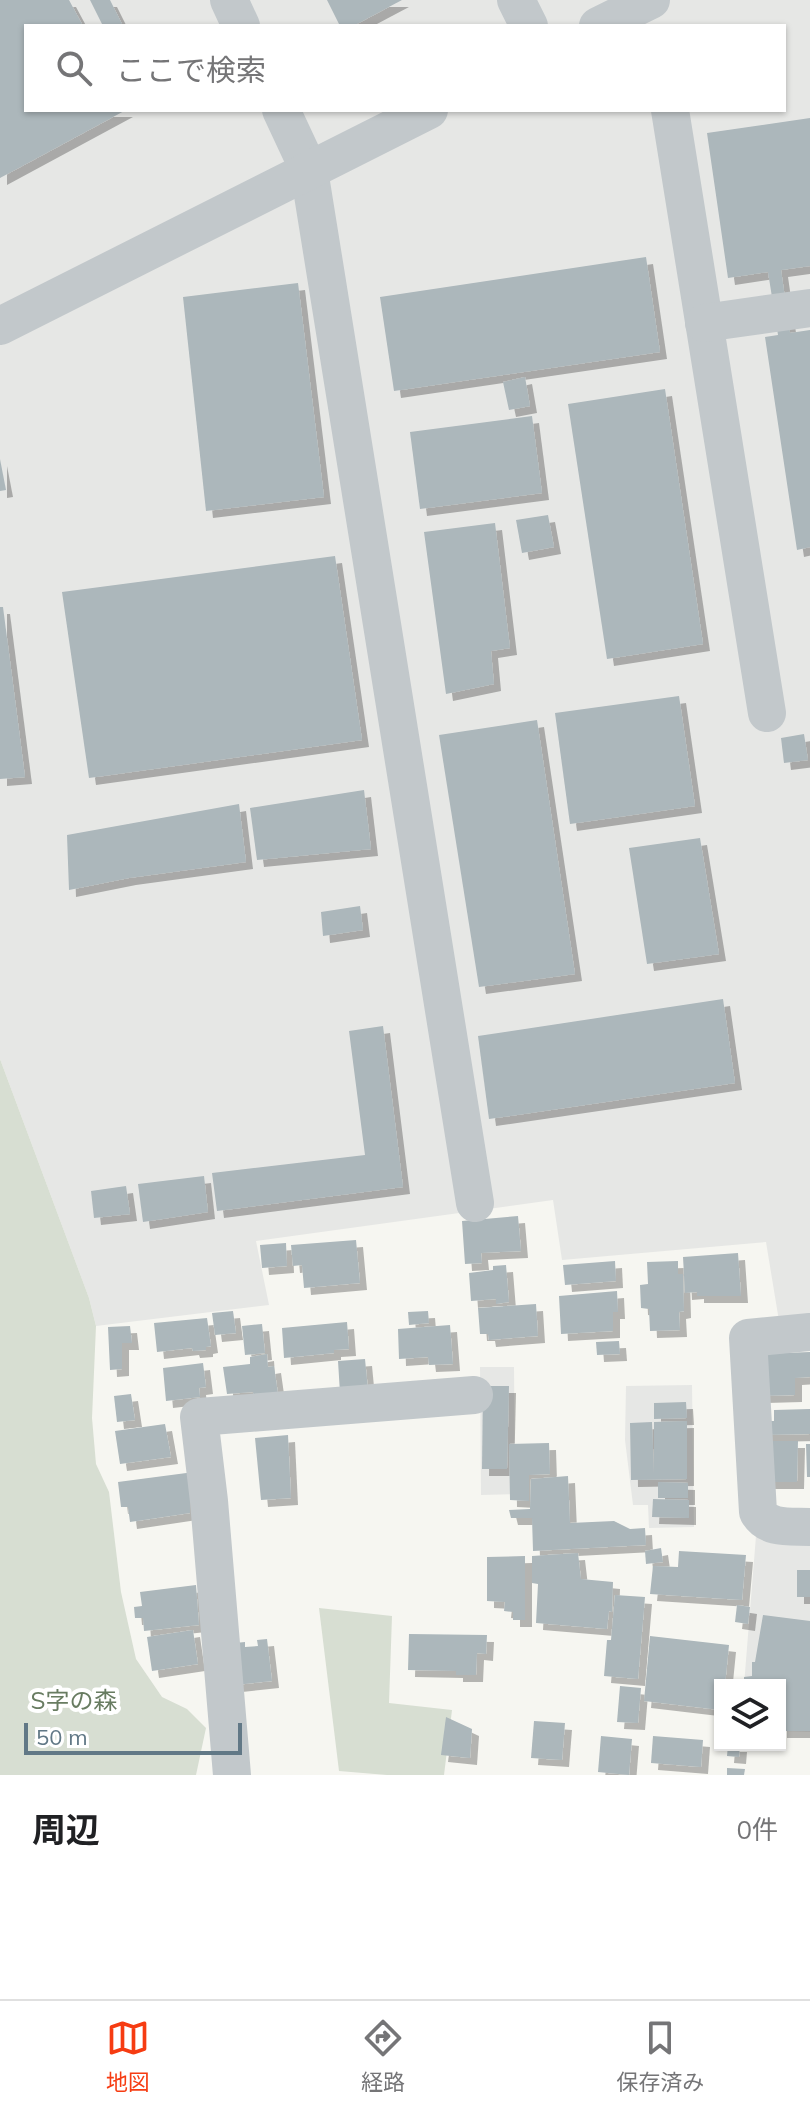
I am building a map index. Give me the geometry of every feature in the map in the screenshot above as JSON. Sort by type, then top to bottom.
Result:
[{"type":"street","points":[[229,0],[240,24]]},
{"type":"street","points":[[516,0],[528,24]]},
{"type":"street","points":[[602,24],[652,0],[657,24]]},
{"type":"street","points":[[282,112],[309,170],[475,1203]]},
{"type":"street","points":[[0,326],[425,112]]},
{"type":"street","points":[[670,112],[767,713]]},
{"type":"street","points":[[704,323],[810,308]]},
{"type":"street","points":[[810,1332],[748,1338],[758,1512],[769,1525],[810,1527]]},
{"type":"street","points":[[232,1775],[199,1417],[474,1395]]},
{"type":"shaded area","points":[[0,0],[810,0],[810,1318],[779,1321],[766,1242],[562,1260],[553,1200],[256,1241],[269,1305],[96,1326],[89,1298],[0,1059]]},
{"type":"shaded area","points":[[480,1367],[514,1367],[515,1494],[481,1495]]},
{"type":"shaded area","points":[[692,1385],[694,1527],[649,1528],[648,1505],[633,1505],[625,1440],[626,1386]]},
{"type":"shaded area","points":[[810,1532],[810,1732],[786,1731],[786,1679],[744,1679],[756,1536]]},
{"type":"green space","name":"S字の森","points":[[0,1059],[89,1298],[96,1326],[92,1418],[96,1464],[109,1492],[121,1592],[136,1659],[162,1697],[187,1709],[206,1728],[196,1775],[0,1775]]},
{"type":"green space","points":[[319,1608],[392,1616],[389,1703],[452,1710],[444,1775],[339,1771]]},
{"type":"building","points":[[0,0],[69,0],[82,24],[24,24],[24,112],[122,112],[0,178]]},
{"type":"building","points":[[90,0],[110,0],[122,24],[102,24]]},
{"type":"building","points":[[327,0],[402,0],[357,24],[339,24]]},
{"type":"building","points":[[810,118],[810,266],[781,270],[790,333],[810,330],[810,547],[797,550],[765,337],[778,335],[768,272],[728,278],[707,133]]},
{"type":"building","points":[[646,257],[660,352],[394,391],[380,297]]},
{"type":"building","points":[[298,283],[324,497],[206,511],[183,297]]},
{"type":"building","points":[[525,377],[530,406],[509,410],[503,382]]},
{"type":"building","points":[[665,389],[703,644],[607,659],[568,404]]},
{"type":"building","points":[[532,416],[542,493],[420,509],[410,432]]},
{"type":"building","points":[[0,459],[6,490],[0,491]]},
{"type":"building","points":[[548,515],[554,547],[522,553],[516,520]]},
{"type":"building","points":[[495,523],[510,648],[491,651],[494,684],[446,694],[424,532]]},
{"type":"building","points":[[335,556],[362,740],[89,778],[62,592]]},
{"type":"building","points":[[0,607],[3,607],[25,777],[0,779]]},
{"type":"building","points":[[679,696],[695,806],[570,824],[555,713]]},
{"type":"building","points":[[537,720],[575,974],[479,987],[439,735]]},
{"type":"building","points":[[804,734],[808,760],[784,763],[781,738]]},
{"type":"building","points":[[364,790],[371,849],[257,860],[250,808]]},
{"type":"building","points":[[239,804],[246,862],[129,878],[69,890],[67,835]]},
{"type":"building","points":[[700,838],[719,954],[647,964],[629,848]]},
{"type":"building","points":[[360,906],[363,930],[323,936],[321,912]]},
{"type":"building","points":[[723,999],[735,1083],[489,1119],[478,1036]]},
{"type":"building","points":[[383,1026],[403,1187],[217,1211],[212,1173],[365,1155],[349,1031]]},
{"type":"building","points":[[204,1176],[208,1212],[143,1222],[138,1184]]},
{"type":"building","points":[[126,1186],[130,1214],[94,1218],[91,1191]]},
{"type":"building","points":[[518,1216],[521,1251],[481,1253],[482,1263],[465,1264],[462,1221]]},
{"type":"building","points":[[356,1240],[360,1283],[304,1288],[302,1265],[293,1266],[291,1245]]},
{"type":"building","points":[[286,1243],[287,1266],[262,1268],[260,1245]]},
{"type":"building","points":[[738,1253],[741,1296],[685,1293],[683,1257]]},
{"type":"building","points":[[615,1261],[616,1281],[565,1285],[563,1265]]},
{"type":"building","points":[[678,1261],[678,1274],[683,1274],[684,1311],[679,1312],[680,1330],[650,1331],[649,1309],[641,1308],[640,1285],[648,1284],[647,1262]]},
{"type":"building","points":[[506,1265],[509,1302],[496,1304],[496,1299],[471,1301],[469,1273]]},
{"type":"building","points":[[617,1291],[618,1312],[613,1312],[613,1331],[561,1334],[559,1296]]},
{"type":"building","points":[[536,1304],[538,1336],[489,1340],[488,1334],[480,1334],[478,1308]]},
{"type":"building","points":[[233,1311],[236,1333],[215,1335],[212,1313]]},
{"type":"building","points":[[428,1311],[429,1323],[409,1325],[408,1312]]},
{"type":"building","points":[[207,1318],[211,1346],[206,1350],[193,1351],[192,1348],[157,1352],[154,1323]]},
{"type":"building","points":[[347,1322],[349,1349],[284,1358],[282,1328]]},
{"type":"building","points":[[262,1324],[265,1353],[245,1355],[242,1326]]},
{"type":"building","points":[[450,1325],[453,1364],[429,1365],[428,1357],[399,1359],[398,1329]]},
{"type":"building","points":[[130,1326],[132,1343],[122,1343],[122,1369],[110,1370],[108,1327]]},
{"type":"building","points":[[619,1341],[620,1354],[597,1355],[596,1342]]},
{"type":"building","points":[[810,1352],[810,1377],[795,1378],[795,1395],[760,1396],[759,1354]]},
{"type":"building","points":[[267,1354],[268,1367],[274,1366],[279,1401],[256,1404],[253,1392],[227,1394],[223,1367],[250,1364],[250,1357]]},
{"type":"building","points":[[365,1359],[368,1390],[340,1393],[338,1361]]},
{"type":"building","points":[[203,1363],[206,1387],[199,1388],[200,1397],[166,1401],[163,1368]]},
{"type":"building","points":[[483,1386],[509,1386],[507,1469],[482,1469]]},
{"type":"building","points":[[131,1394],[135,1420],[117,1422],[114,1396]]},
{"type":"building","points":[[686,1402],[687,1418],[654,1419],[654,1403]]},
{"type":"building","points":[[810,1409],[810,1434],[762,1435],[762,1421],[774,1421],[774,1410]]},
{"type":"building","points":[[687,1421],[687,1479],[631,1480],[630,1423],[652,1422],[654,1474],[654,1422]]},
{"type":"building","points":[[165,1424],[171,1457],[120,1464],[115,1431]]},
{"type":"building","points":[[288,1435],[291,1498],[261,1500],[255,1438]]},
{"type":"building","points":[[764,1441],[798,1441],[797,1482],[764,1482]]},
{"type":"building","points":[[549,1443],[550,1474],[529,1475],[529,1501],[510,1500],[509,1444]]},
{"type":"building","points":[[806,1444],[810,1444],[810,1477],[807,1477]]},
{"type":"building","points":[[194,1472],[198,1500],[190,1502],[190,1513],[130,1522],[128,1507],[121,1507],[118,1482]]},
{"type":"building","points":[[568,1476],[570,1523],[614,1521],[630,1529],[645,1528],[646,1545],[533,1551],[532,1518],[511,1518],[509,1510],[530,1509],[531,1479]]},
{"type":"building","points":[[658,1482],[688,1483],[688,1498],[658,1498]]},
{"type":"building","points":[[653,1499],[689,1500],[689,1518],[652,1517]]},
{"type":"building","points":[[661,1548],[663,1562],[646,1564],[645,1551]]},
{"type":"building","points":[[679,1551],[746,1555],[742,1600],[650,1594],[653,1566],[678,1567]]},
{"type":"building","points":[[578,1553],[581,1579],[613,1582],[612,1612],[609,1611],[607,1629],[536,1623],[538,1584],[532,1583],[532,1556]]},
{"type":"building","points":[[525,1556],[525,1620],[513,1620],[513,1612],[504,1611],[505,1602],[487,1601],[487,1557]]},
{"type":"building","points":[[797,1570],[810,1570],[810,1597],[797,1597]]},
{"type":"building","points":[[196,1585],[199,1625],[144,1631],[143,1618],[135,1618],[134,1607],[142,1606],[140,1592]]},
{"type":"building","points":[[615,1595],[645,1597],[638,1679],[604,1676]]},
{"type":"building","points":[[737,1605],[750,1607],[748,1624],[735,1622]]},
{"type":"building","points":[[763,1615],[810,1621],[810,1731],[786,1731],[786,1679],[744,1679],[752,1676],[752,1662],[755,1662]]},
{"type":"building","points":[[193,1630],[198,1664],[152,1671],[147,1637]]},
{"type":"building","points":[[409,1634],[487,1635],[486,1654],[477,1653],[476,1675],[456,1675],[456,1671],[408,1670]]},
{"type":"building","points":[[650,1636],[729,1645],[726,1679],[714,1679],[714,1709],[644,1701]]},
{"type":"building","points":[[267,1639],[272,1681],[226,1686],[235,1643],[245,1642],[245,1647],[258,1646],[257,1640]]},
{"type":"building","points":[[620,1686],[641,1688],[638,1723],[617,1722]]},
{"type":"building","points":[[446,1717],[472,1729],[470,1758],[441,1755]]},
{"type":"building","points":[[534,1721],[565,1723],[562,1760],[531,1758]]},
{"type":"building","points":[[601,1736],[632,1739],[629,1775],[598,1772]]},
{"type":"building","points":[[653,1736],[703,1740],[701,1767],[651,1763]]},
{"type":"building","points":[[727,1751],[740,1751],[739,1757],[727,1756]]},
{"type":"building","points":[[727,1768],[745,1769],[744,1775],[727,1775]]}]
